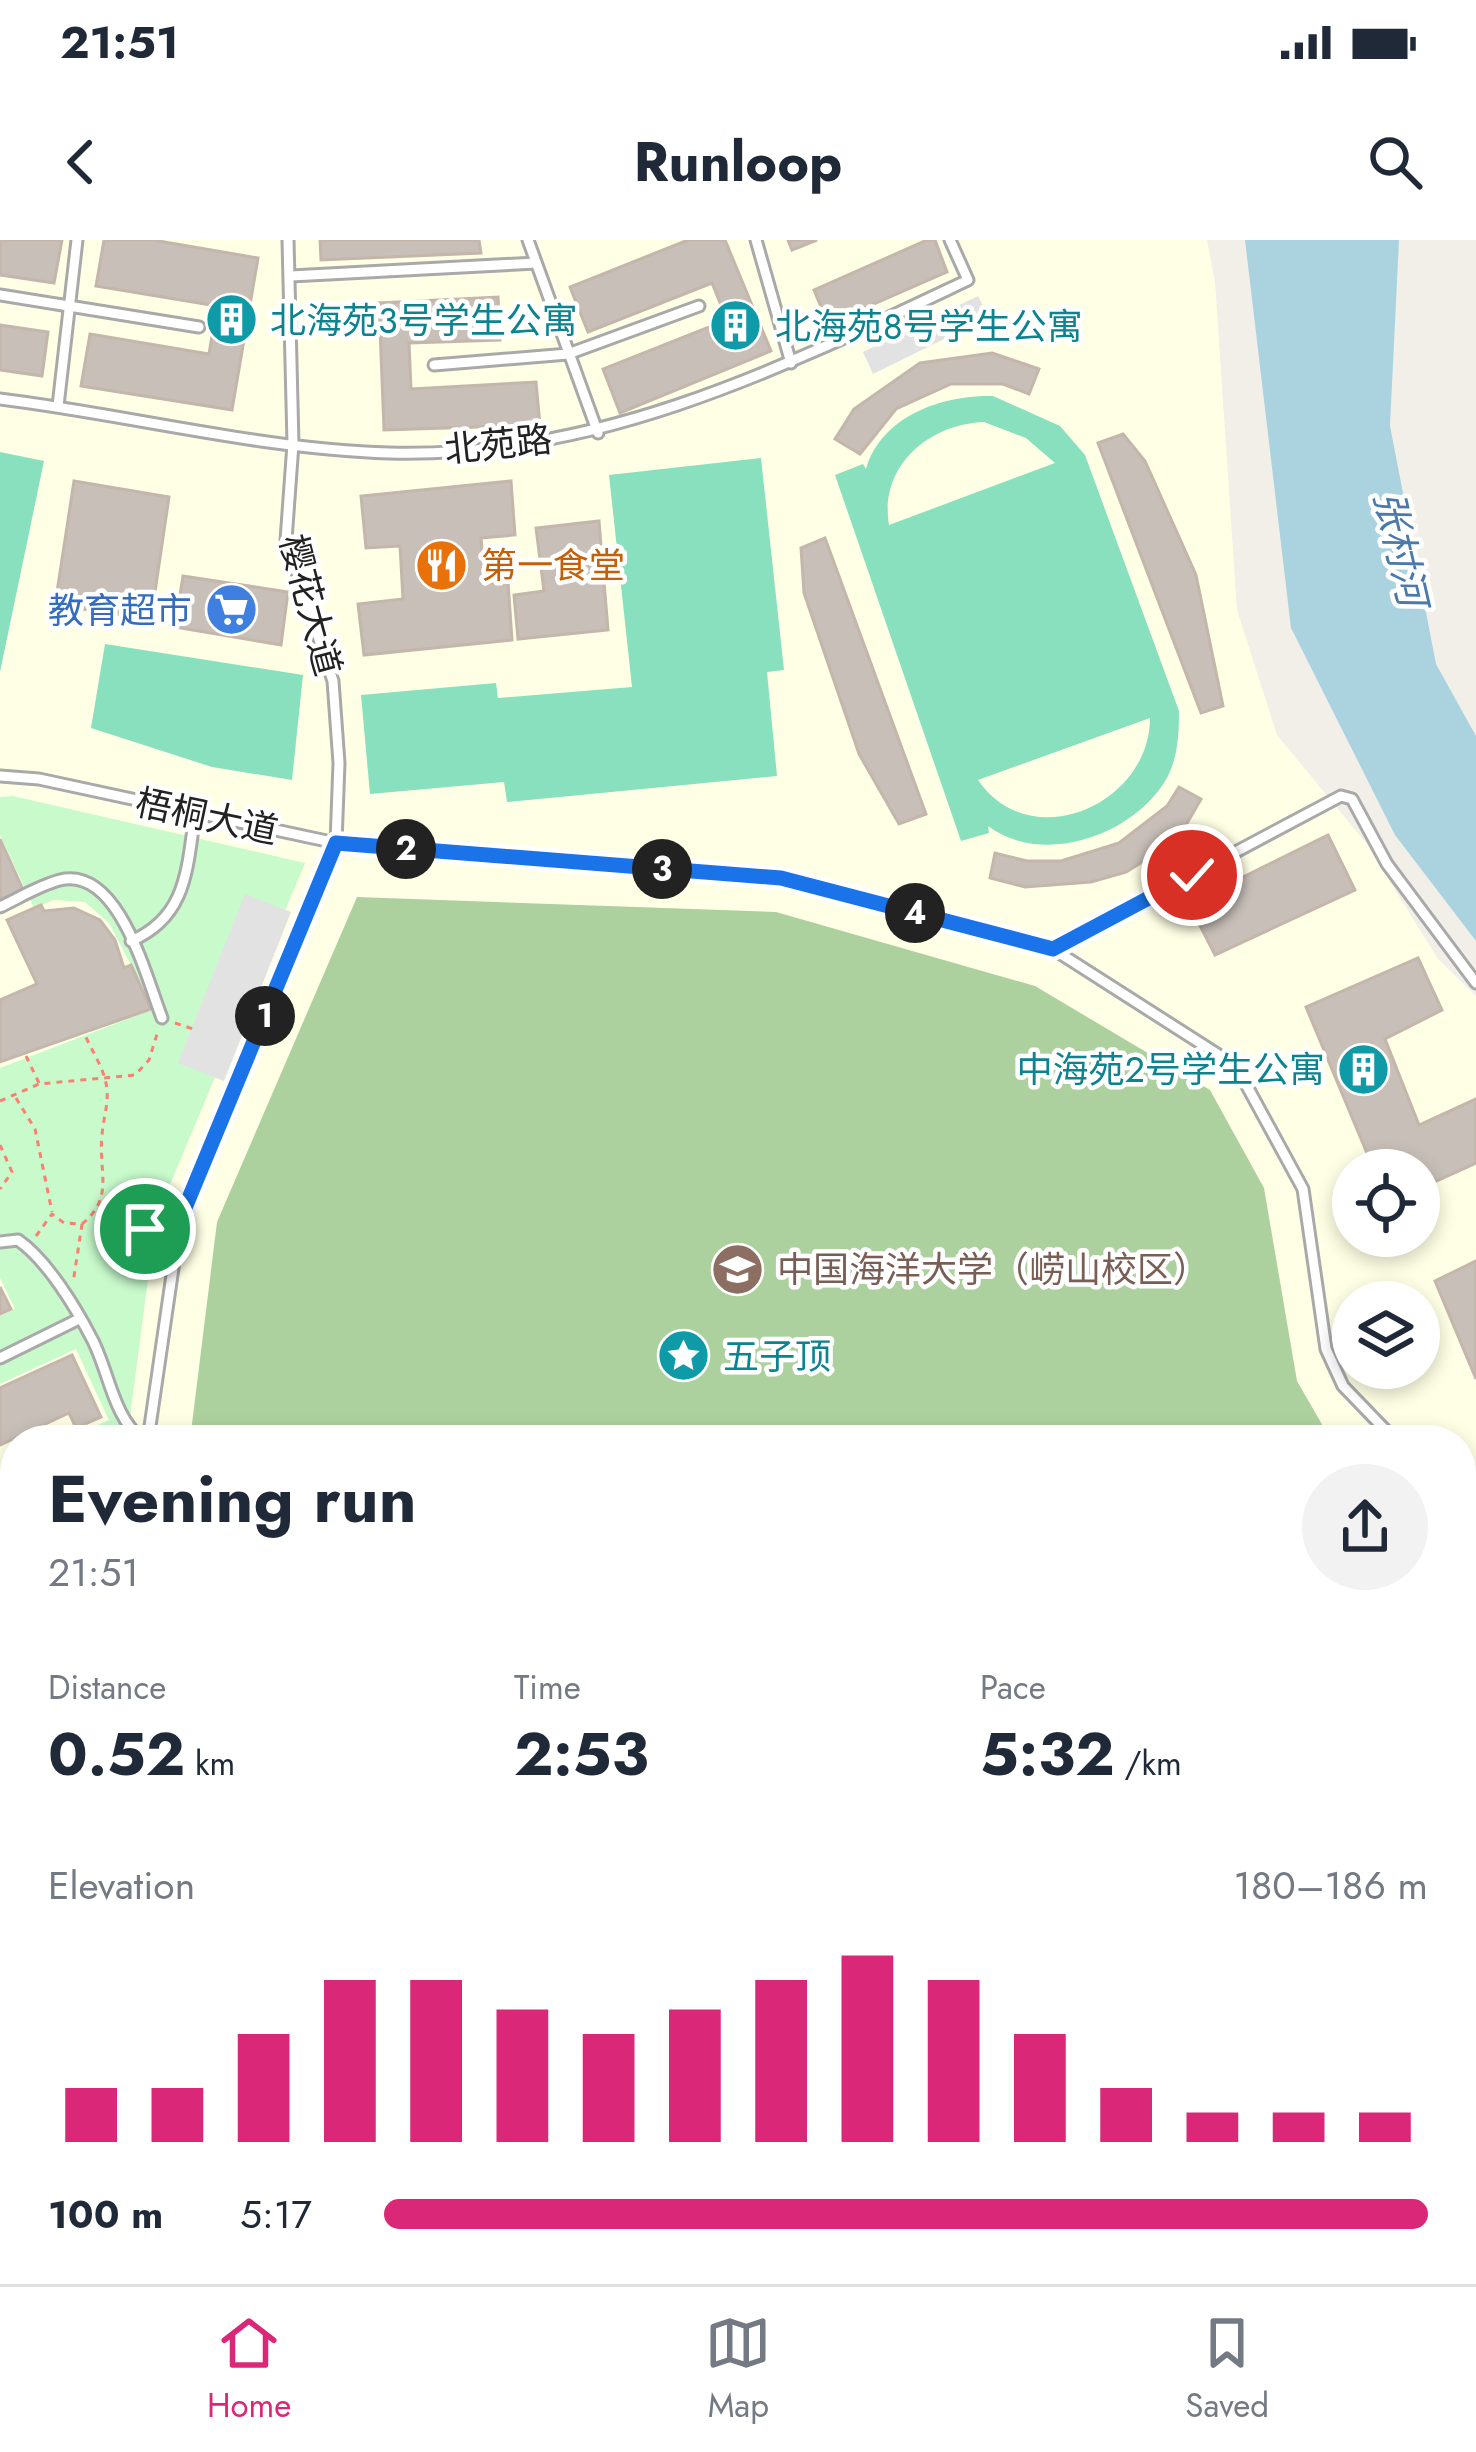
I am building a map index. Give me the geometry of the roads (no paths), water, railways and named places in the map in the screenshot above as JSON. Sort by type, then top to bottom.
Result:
[{"type":"lane","points":[[58,406],[77,240]]},
{"type":"lane","name":"樱花大道","points":[[147,1425],[180,1220],[336,843],[339,763],[333,681],[286,540],[293,444],[288,240]]},
{"type":"lane","points":[[528,240],[598,433]]},
{"type":"lane","points":[[756,240],[791,363]]},
{"type":"lane","name":"北苑路","points":[[0,399],[293,444],[390,453],[598,433],[791,363],[968,280],[950,240]]},
{"type":"lane","points":[[291,276],[536,263]]},
{"type":"lane","points":[[0,295],[199,327]]},
{"type":"lane","points":[[434,365],[568,354],[699,307]]},
{"type":"lane","name":"梧桐大道","points":[[0,776],[39,779],[336,843],[781,878],[1053,949],[1236,1066],[1303,1189],[1326,1349],[1343,1386],[1381,1425]]},
{"type":"lane","points":[[1053,949],[1332,801],[1352,799],[1387,864],[1476,983]]},
{"type":"lane","points":[[131,941],[159,929],[172,908],[187,872],[195,814]]},
{"type":"lane","points":[[0,907],[60,880],[97,886],[116,907],[162,1018]]},
{"type":"lane","points":[[0,1242],[18,1240],[28,1247],[79,1319],[126,1425]]},
{"type":"lane","points":[[0,1358],[79,1319]]},
{"type":"water","name":"张村河","points":[[1245,240],[1399,240],[1390,426],[1436,664],[1476,736],[1476,941],[1395,835],[1291,628]]},
{"type":"place","name":"北海苑3号学生公寓","points":[[231,320]]},
{"type":"place","name":"北海苑8号学生公寓","points":[[736,326]]},
{"type":"place","name":"第一食堂","points":[[442,565]]},
{"type":"place","name":"教育超市","points":[[231,610]]},
{"type":"place","name":"中海苑2号学生公寓","points":[[1364,1069]]},
{"type":"place","name":"中国海洋大学（崂山校区）","points":[[738,1269]]},
{"type":"place","name":"五子顶","points":[[684,1356]]}]
